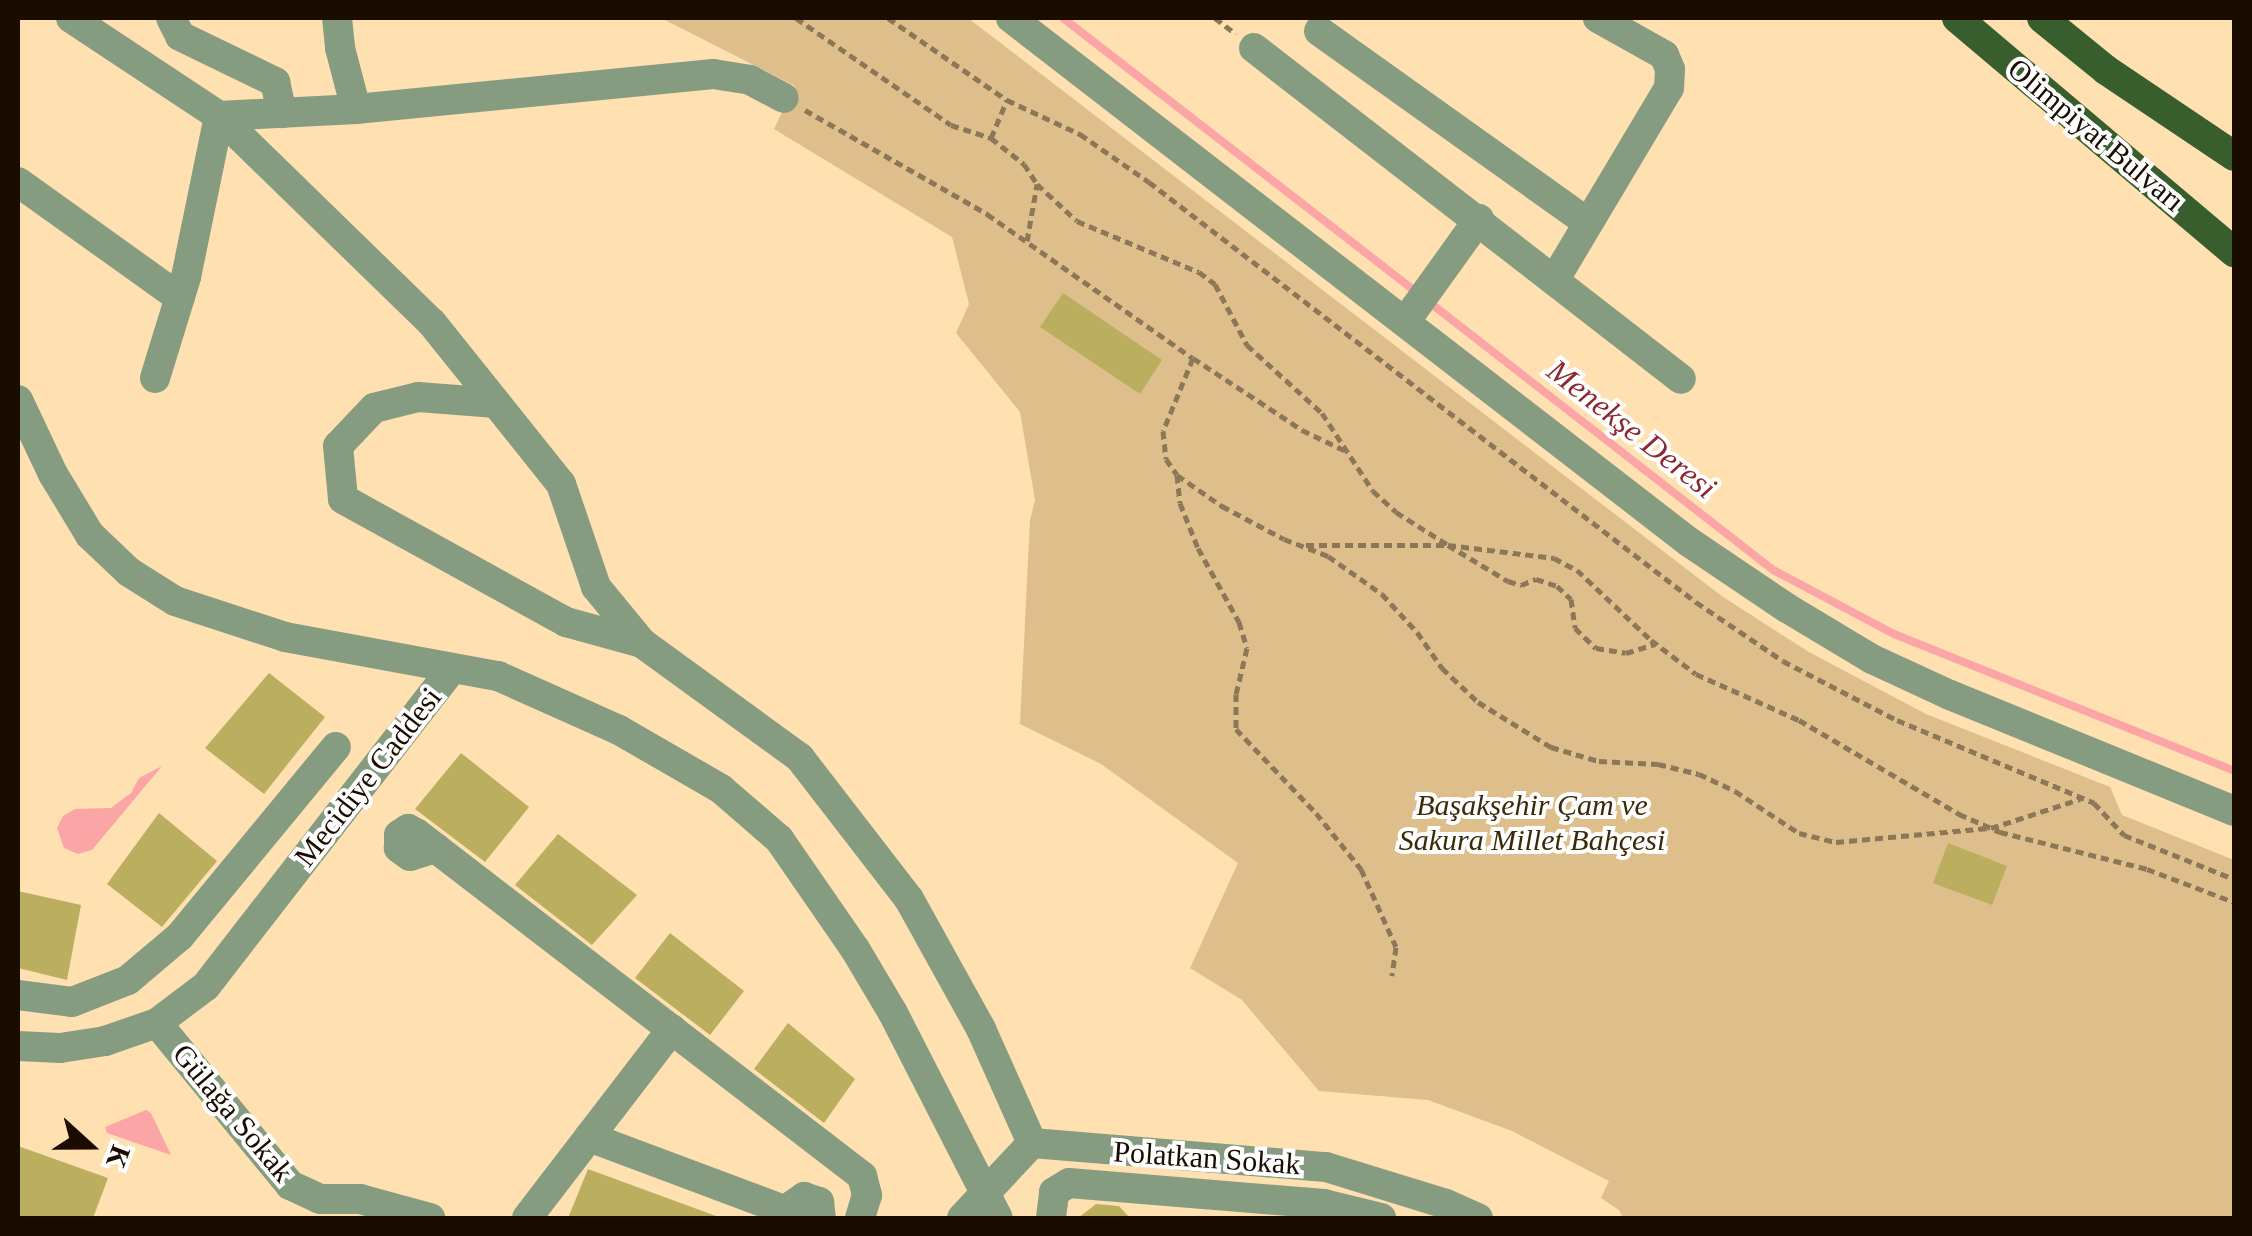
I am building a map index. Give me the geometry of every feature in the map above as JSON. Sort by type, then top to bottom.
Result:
[{"type":"main road","name":"Olimpiyat Bulvarı","points":[[1957,18],[2234,252]]},
{"type":"main road","points":[[2042,18],[2106,70],[2234,156]]},
{"type":"street","points":[[71,18],[219,116],[432,323],[560,484],[596,588],[642,643],[800,758],[909,899],[981,1029],[1032,1143],[991,1208],[962,1218]]},
{"type":"street","points":[[170,18],[180,36],[275,82],[282,113]]},
{"type":"street","points":[[337,18],[340,48],[356,109]]},
{"type":"street","points":[[1011,18],[1689,542],[1872,659],[2234,811]]},
{"type":"street","points":[[1555,279],[1669,88],[1670,69],[1664,56],[1598,18]]},
{"type":"street","points":[[1319,31],[1588,223]]},
{"type":"street","points":[[1254,48],[1681,379]]},
{"type":"street","points":[[219,116],[356,109],[713,74],[750,80],[784,98]]},
{"type":"street","points":[[156,378],[180,298],[219,116]]},
{"type":"street","points":[[18,182],[180,298]]},
{"type":"street","points":[[1405,322],[1479,219]]},
{"type":"street","points":[[496,403],[418,396],[374,408],[338,446],[343,499],[566,622],[642,643]]},
{"type":"street","points":[[18,400],[53,474],[90,535],[129,572],[175,601],[285,636],[452,669]]},
{"type":"street","name":"Mecidiye Caddesi","points":[[18,1046],[60,1048],[105,1041],[157,1023],[206,986],[452,669],[498,676],[634,738],[721,790],[779,840],[893,1012],[991,1208]]},
{"type":"street","points":[[18,994],[72,1002],[128,980],[180,936],[336,747]]},
{"type":"street","points":[[269,825],[305,858]]},
{"type":"street","points":[[436,848],[862,1176],[868,1195],[860,1218]]},
{"type":"street","name":"Gülağa Sokak","points":[[157,1023],[290,1185],[316,1208],[360,1199],[430,1218]]},
{"type":"street","points":[[527,1218],[672,1030]]},
{"type":"street","points":[[589,1137],[802,1217]]},
{"type":"street","name":"Polatkan Sokak","points":[[1032,1143],[1326,1167],[1446,1204],[1478,1218]]},
{"type":"street","points":[[1051,1218],[1054,1192],[1068,1183],[1324,1204],[1380,1218]]},
{"type":"path","points":[[796,18],[951,125],[991,138],[1024,164],[1036,184],[1077,221],[1199,272],[1215,284],[1247,346],[1322,413],[1373,491],[1396,512],[1508,581],[1521,585],[1536,579],[1557,586],[1572,599],[1575,628],[1596,648],[1626,654],[1655,644]]},
{"type":"path","points":[[784,98],[956,194],[1192,358],[1302,430],[1347,452]]},
{"type":"path","points":[[991,138],[1007,100]]},
{"type":"path","points":[[1027,242],[1036,184]]},
{"type":"path","points":[[1192,358],[1163,431],[1166,459],[1176,475],[1180,503],[1198,548],[1239,622],[1247,648],[1236,694],[1236,729],[1316,812],[1361,869],[1396,947],[1392,976]]},
{"type":"path","points":[[1176,475],[1222,506],[1328,556],[1382,594],[1442,668],[1478,702],[1551,747],[1599,760],[1658,764],[1699,774],[1735,791],[1799,832],[1836,842],[1991,828],[2082,798]]},
{"type":"path","points":[[1304,545],[1448,544],[1554,558],[1577,570],[1655,644],[1696,674],[1799,720],[1910,781],[1959,814],[1991,828],[2147,869],[2234,902]]},
{"type":"green space","name":"Başakşehir Çam ve Sakura Millet Bahçesi","points":[[661,18],[968,18],[1723,597],[1809,652],[1926,714],[2110,787],[2122,815],[2234,860],[2234,1218],[1623,1218],[1619,1210],[1601,1198],[1609,1181],[1512,1131],[1428,1100],[1319,1091],[1242,1000],[1190,968],[1238,863],[1101,764],[1020,724],[1030,520],[1035,500],[1020,412],[956,333],[969,304],[952,237],[774,129],[795,86]]},
{"type":"shaded area","points":[[162,766],[92,850],[78,854],[64,848],[57,828],[63,816],[75,809],[111,808],[131,793],[139,778]]},
{"type":"shaded area","points":[[146,1110],[171,1155],[107,1133],[105,1127]]},
{"type":"building","points":[[1063,293],[1162,360],[1140,394],[1040,327]]},
{"type":"building","points":[[269,673],[325,717],[264,794],[205,748]]},
{"type":"building","points":[[461,753],[529,807],[485,862],[415,809]]},
{"type":"building","points":[[159,813],[217,861],[162,927],[107,884]]},
{"type":"building","points":[[558,834],[637,895],[592,945],[515,885]]},
{"type":"building","points":[[1948,843],[2007,866],[1992,905],[1933,883]]},
{"type":"building","points":[[18,891],[81,905],[67,980],[18,968]]},
{"type":"building","points":[[670,933],[744,991],[710,1035],[635,978]]},
{"type":"building","points":[[788,1023],[855,1079],[824,1123],[754,1069]]},
{"type":"building","points":[[18,1146],[108,1178],[93,1218],[18,1218]]},
{"type":"building","points":[[588,1169],[716,1216],[716,1218],[568,1218]]},
{"type":"building","points":[[1096,1204],[1119,1206],[1130,1218],[1078,1218]]},
{"type":"waterway","name":"Menekşe Deresi","points":[[1063,18],[1417,293]]},
{"type":"waterway","name":"Menekşe Deresi","points":[[1429,302],[1775,571],[1894,634],[2234,771]]}]
